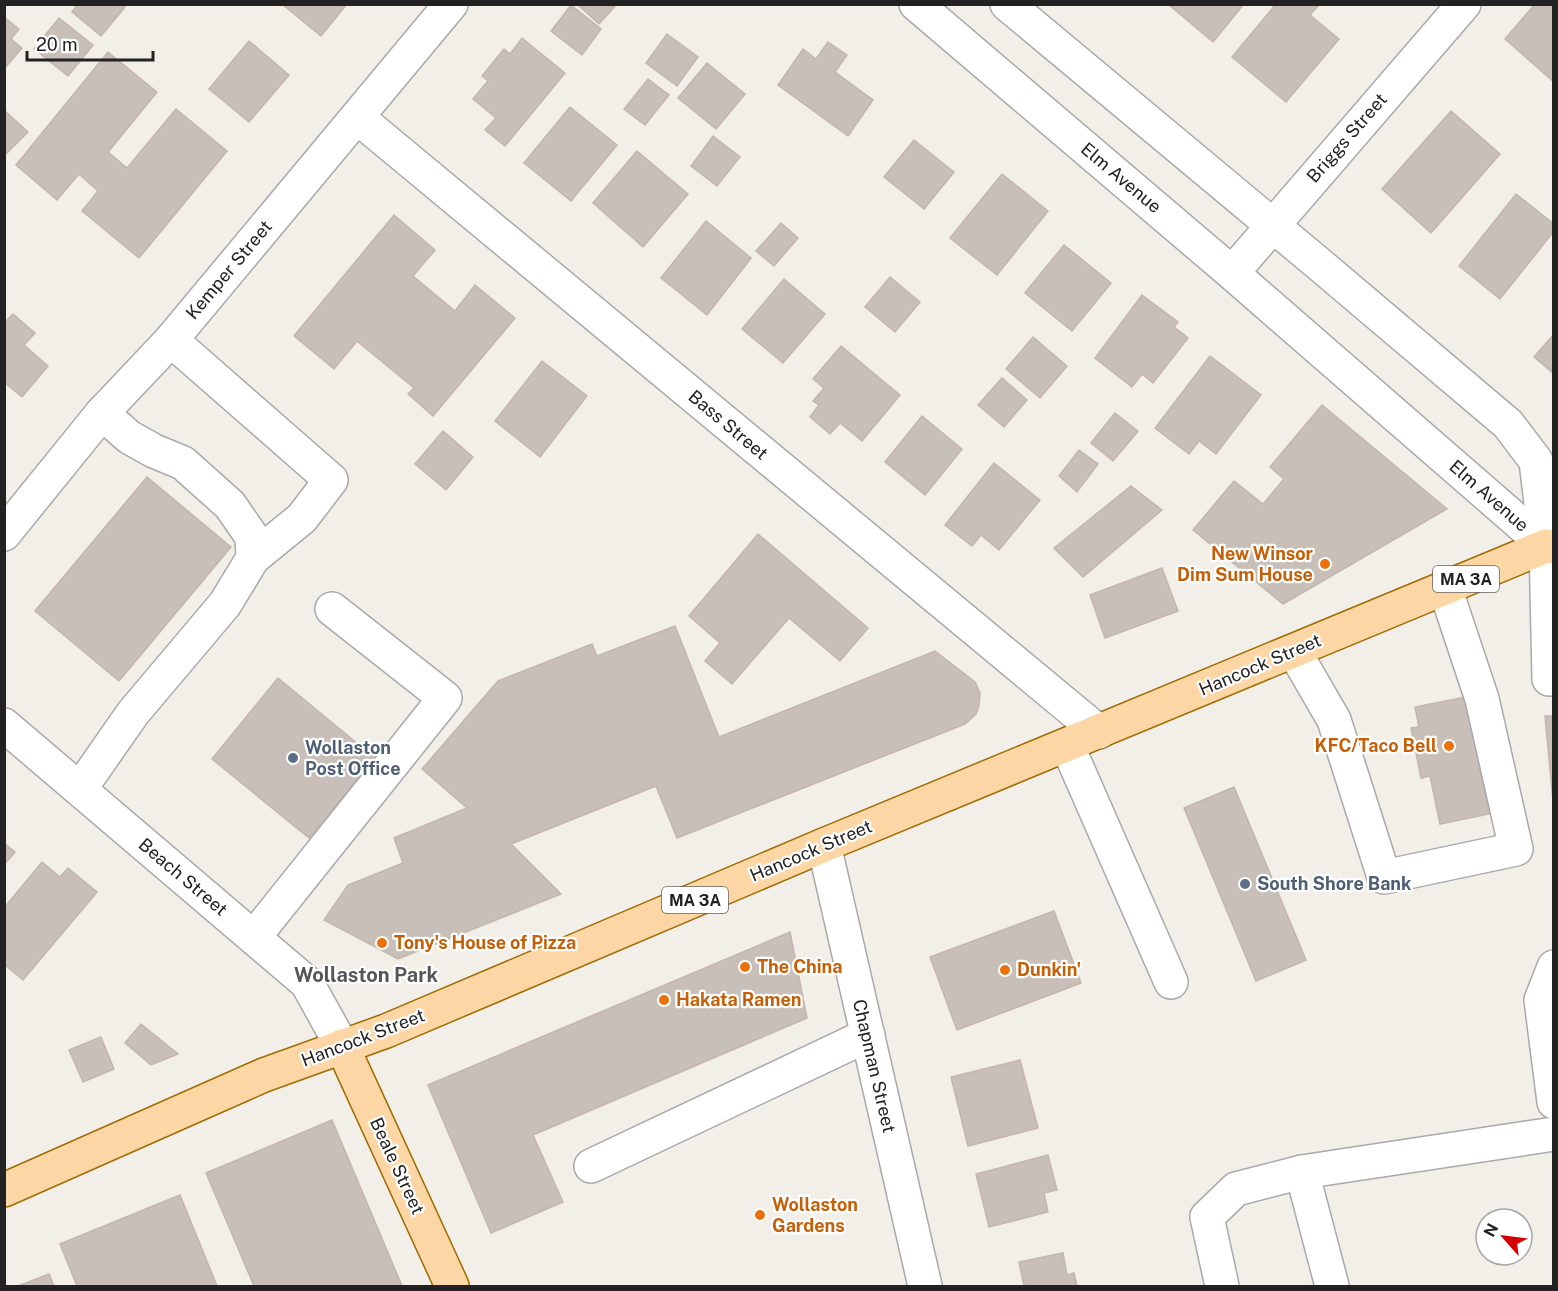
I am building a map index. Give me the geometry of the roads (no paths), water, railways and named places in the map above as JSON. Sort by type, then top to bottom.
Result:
[{"type":"main road","name":"Hancock Street","points":[[4,1190],[264,1075],[387,1030],[824,845],[1551,544]]},
{"type":"main road","name":"Beale Street","points":[[342,1046],[452,1287]]},
{"type":"street","name":"Kemper Street","points":[[4,534],[102,413],[171,340],[451,4]]},
{"type":"street","name":"Elm Avenue","points":[[1007,4],[1508,424],[1536,462],[1551,544]]},
{"type":"street","name":"Briggs Street","points":[[1232,273],[1464,4]]},
{"type":"street","name":"Elm Avenue","points":[[938,11],[1232,273],[1551,544]]},
{"type":"street","name":"Bass Street","points":[[357,117],[1099,732]]},
{"type":"street","points":[[80,789],[133,713],[225,604],[253,558],[302,518],[331,480],[171,340]]},
{"type":"street","points":[[102,413],[129,437],[183,463],[230,504],[252,537],[253,558]]},
{"type":"street","points":[[1551,544],[1549,679],[1554,679]]},
{"type":"street","points":[[1294,651],[1334,720],[1384,877],[1516,849],[1482,699],[1445,588]]},
{"type":"street","points":[[254,937],[445,698],[332,609]]},
{"type":"street","name":"Beach Street","points":[[4,725],[307,982],[342,1046]]},
{"type":"street","points":[[1067,745],[1171,982]]},
{"type":"street","name":"Chapman Street","points":[[824,845],[925,1287]]},
{"type":"street","points":[[1554,967],[1541,1000],[1554,1102]]},
{"type":"street","points":[[591,1166],[868,1035]]},
{"type":"street","points":[[1221,1287],[1207,1217],[1236,1189],[1302,1172],[1554,1134]]},
{"type":"street","points":[[1302,1172],[1332,1287]]},
{"type":"place","name":"New Winsor Dim Sum House","points":[[1325,564]]},
{"type":"place","name":"KFC/Taco Bell","points":[[1449,746]]},
{"type":"place","name":"Wollaston Post Office","points":[[293,758]]},
{"type":"place","name":"South Shore Bank","points":[[1245,884]]},
{"type":"place","name":"Tony's House of Pizza","points":[[382,943]]},
{"type":"place","name":"The China","points":[[745,967]]},
{"type":"place","name":"Dunkin'","points":[[1005,970]]},
{"type":"place","name":"Hakata Ramen","points":[[664,1000]]},
{"type":"place","name":"Wollaston Gardens","points":[[760,1215]]},
{"type":"district","name":"Wollaston Park","points":[[366,975]]}]
